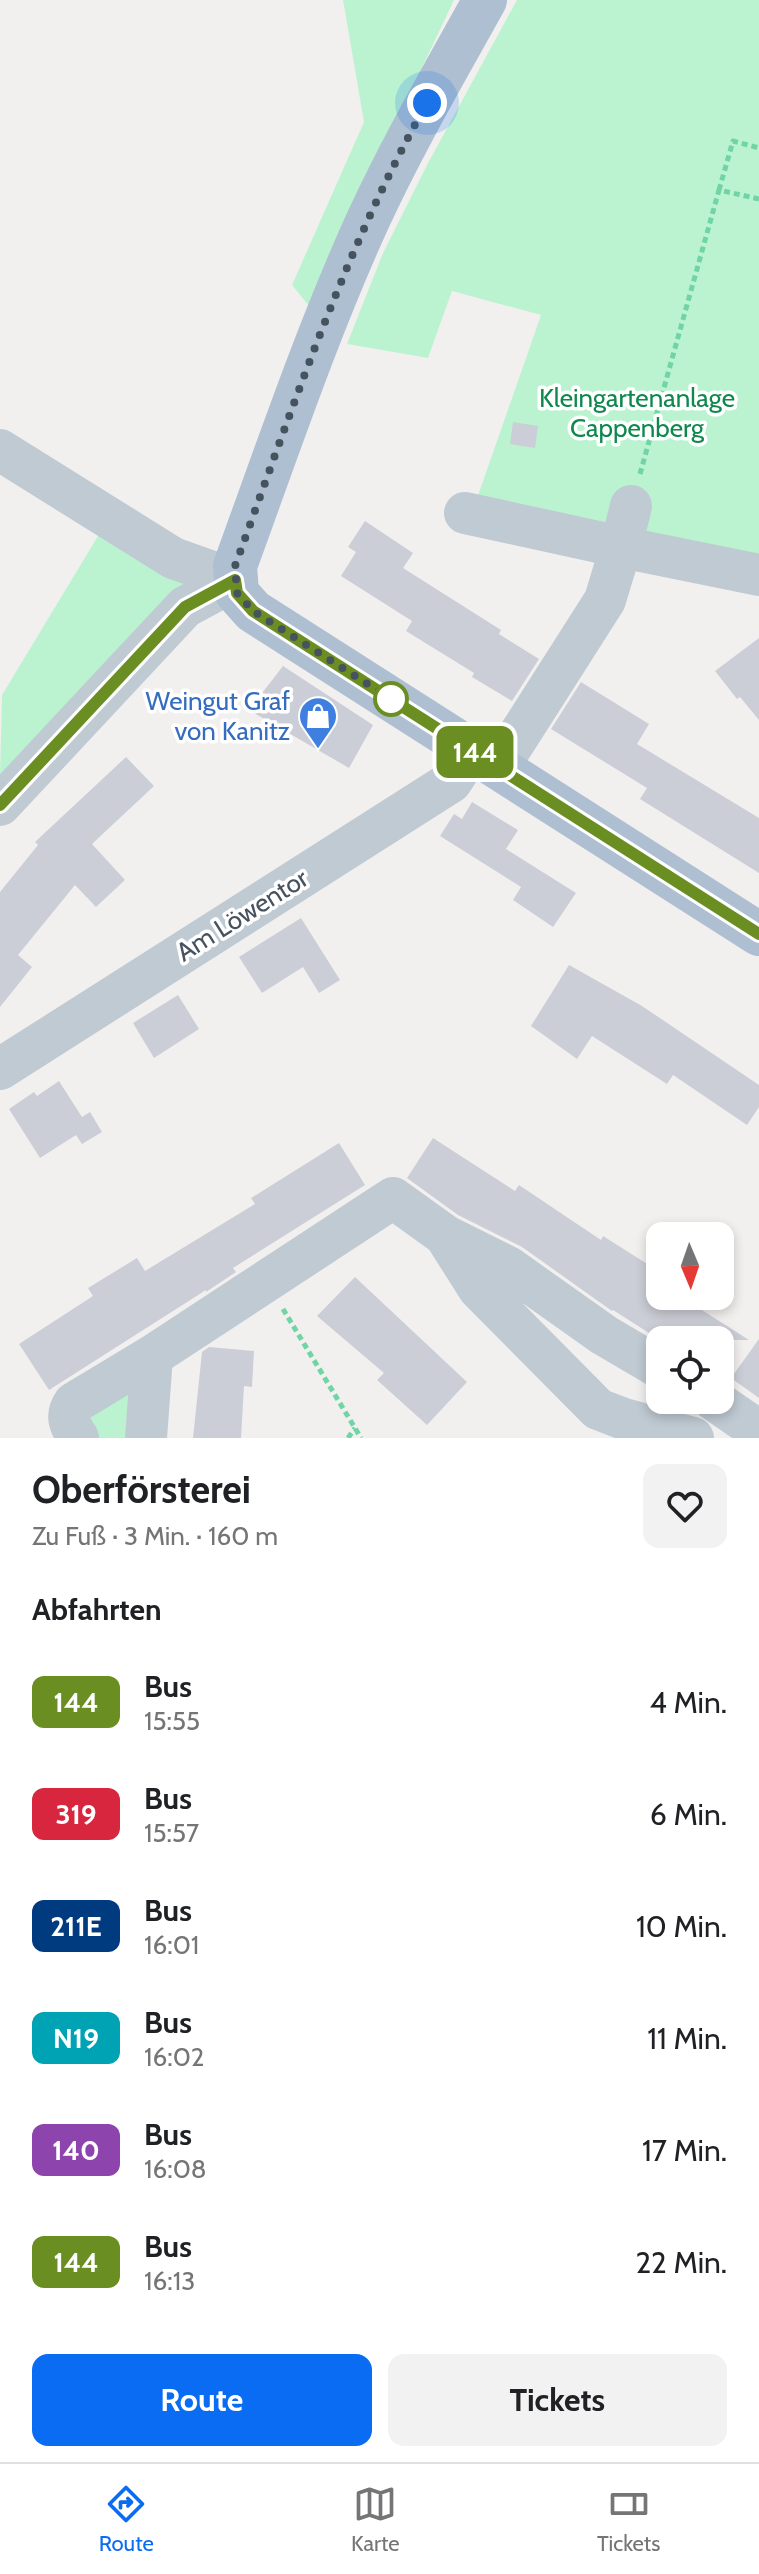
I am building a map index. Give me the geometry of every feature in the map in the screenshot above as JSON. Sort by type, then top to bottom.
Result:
[{"type":"main road","points":[[485,0],[413,129],[368,221],[323,330],[235,566],[237,593],[253,611],[759,934]]},
{"type":"street","points":[[0,450],[173,558],[235,580]]},
{"type":"street","name":"Am Löwentor","points":[[0,1069],[485,759],[605,600],[631,506]]},
{"type":"street","points":[[465,513],[759,575]]},
{"type":"street","points":[[0,805],[185,607],[235,580]]},
{"type":"street","points":[[78,1438],[69,1421],[69,1410],[74,1403],[152,1356],[393,1198],[446,1236],[508,1267],[604,1335],[646,1360]]},
{"type":"street","points":[[446,1236],[479,1289],[598,1409],[693,1438]]},
{"type":"street","points":[[570,1378],[604,1335]]},
{"type":"street","points":[[146,1438],[152,1356]]},
{"type":"street","points":[[734,1414],[759,1431]]},
{"type":"path","points":[[631,506],[733,141],[759,148]]},
{"type":"path","points":[[719,190],[759,199]]},
{"type":"path","points":[[289,1318],[361,1438]]},
{"type":"path","points":[[348,1438],[355,1428]]},
{"type":"green space","points":[[343,0],[454,0],[309,306],[292,285],[364,122]]},
{"type":"green space","name":"Kleingartenanlage Cappenberg","points":[[517,0],[759,0],[759,567],[475,504],[541,315],[452,291],[428,358],[347,344],[383,253]]},
{"type":"green space","points":[[101,531],[193,585],[14,778],[0,774],[2,695]]},
{"type":"green space","points":[[126,1379],[140,1438],[88,1438],[80,1408]]},
{"type":"building","points":[[513,422],[538,426],[535,448],[510,444]]},
{"type":"building","points":[[365,521],[413,553],[403,568],[501,630],[499,634],[539,659],[512,701],[472,677],[474,673],[406,631],[412,621],[341,576],[356,552],[348,547]]},
{"type":"building","points":[[759,638],[759,720],[715,671]]},
{"type":"building","points":[[283,666],[373,725],[349,768],[249,710]]},
{"type":"building","points":[[581,682],[649,724],[637,744],[759,818],[759,873],[640,799],[647,788],[551,729]]},
{"type":"building","points":[[126,757],[154,786],[92,844],[125,880],[96,907],[75,885],[18,955],[32,967],[0,1007],[0,892],[38,845],[35,842]]},
{"type":"building","points":[[472,802],[518,830],[506,849],[576,893],[553,927],[513,900],[521,887],[440,836],[454,814],[462,819]]},
{"type":"building","points":[[301,918],[340,980],[319,993],[303,967],[262,993],[239,957]]},
{"type":"building","points":[[569,965],[642,1006],[759,1085],[759,1107],[747,1125],[673,1075],[667,1084],[592,1036],[577,1059],[531,1026]]},
{"type":"building","points":[[178,995],[199,1029],[154,1058],[133,1023]]},
{"type":"building","points":[[59,1081],[82,1117],[90,1112],[102,1132],[82,1144],[76,1135],[40,1158],[9,1109],[34,1092],[37,1096]]},
{"type":"building","points":[[433,1138],[515,1191],[519,1185],[601,1240],[603,1236],[646,1263],[646,1310],[702,1310],[727,1326],[646,1326],[646,1331],[612,1311],[522,1247],[458,1215],[407,1178]]},
{"type":"building","points":[[339,1143],[365,1185],[233,1268],[236,1272],[206,1292],[49,1390],[19,1344],[93,1296],[88,1288],[137,1258],[145,1271],[255,1204],[251,1198]]},
{"type":"building","points":[[355,1277],[467,1382],[427,1425],[377,1380],[384,1373],[317,1316]]},
{"type":"building","points":[[734,1330],[749,1340],[734,1340]]},
{"type":"building","points":[[759,1339],[759,1398],[734,1380],[734,1374]]},
{"type":"building","points":[[209,1347],[254,1351],[252,1387],[244,1386],[241,1438],[193,1438],[202,1352]]},
{"type":"bus line","name":"144","points":[[0,805],[185,607],[235,580],[237,593],[253,611],[759,934]]},
{"type":"place","name":"Weingut Graf von Kanitz","points":[[318,750]]},
{"type":"route","points":[[391,699],[253,611],[237,593],[235,566],[323,330],[368,221],[427,103]]}]
